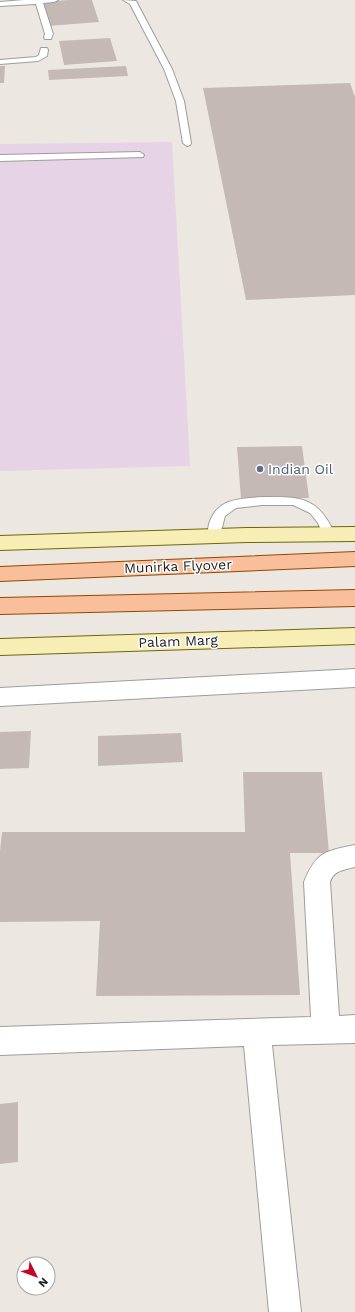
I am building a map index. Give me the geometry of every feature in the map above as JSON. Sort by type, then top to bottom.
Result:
[{"type":"main road","points":[[0,543],[214,536],[355,534]]},
{"type":"main road","name":"Munirka Flyover","points":[[0,574],[355,559]]},
{"type":"main road","points":[[0,606],[355,598]]},
{"type":"main road","name":"Palam Marg","points":[[0,647],[355,636]]},
{"type":"street","points":[[0,697],[355,678]]},
{"type":"street","points":[[326,1030],[317,882],[321,870],[328,863],[355,856]]},
{"type":"street","points":[[0,1041],[355,1029]]},
{"type":"street","points":[[257,1033],[285,1312]]},
{"type":"lane","points":[[0,4],[54,0]]},
{"type":"lane","points":[[128,0],[133,3],[168,69],[180,101],[187,143]]},
{"type":"lane","points":[[39,1],[49,34],[48,37]]},
{"type":"lane","points":[[0,62],[38,59],[43,56],[44,50]]},
{"type":"lane","points":[[0,158],[140,155]]},
{"type":"lane","points":[[214,536],[215,526],[219,514],[233,504],[262,501],[295,501],[314,510],[323,521],[329,534]]},
{"type":"shaded area","points":[[172,142],[190,466],[0,471],[0,144]]},
{"type":"building","points":[[92,0],[99,22],[48,26],[42,2]]},
{"type":"building","points":[[110,38],[117,61],[64,65],[59,41]]},
{"type":"building","points":[[0,66],[5,66],[4,83],[0,83]]},
{"type":"building","points":[[126,66],[128,76],[49,80],[48,70]]},
{"type":"building","points":[[350,83],[355,97],[355,295],[246,300],[203,88]]},
{"type":"building","points":[[302,446],[309,498],[241,499],[237,447]]},
{"type":"building","points":[[31,731],[29,768],[0,769],[0,732]]},
{"type":"building","points":[[181,733],[183,762],[98,766],[98,736]]},
{"type":"building","points":[[243,772],[322,772],[329,853],[290,853],[300,995],[96,996],[100,921],[0,922],[0,851],[2,832],[245,832]]},
{"type":"building","points":[[18,1102],[18,1162],[0,1164],[0,1104]]},
{"type":"place","name":"Indian Oil","points":[[260,469]]}]
